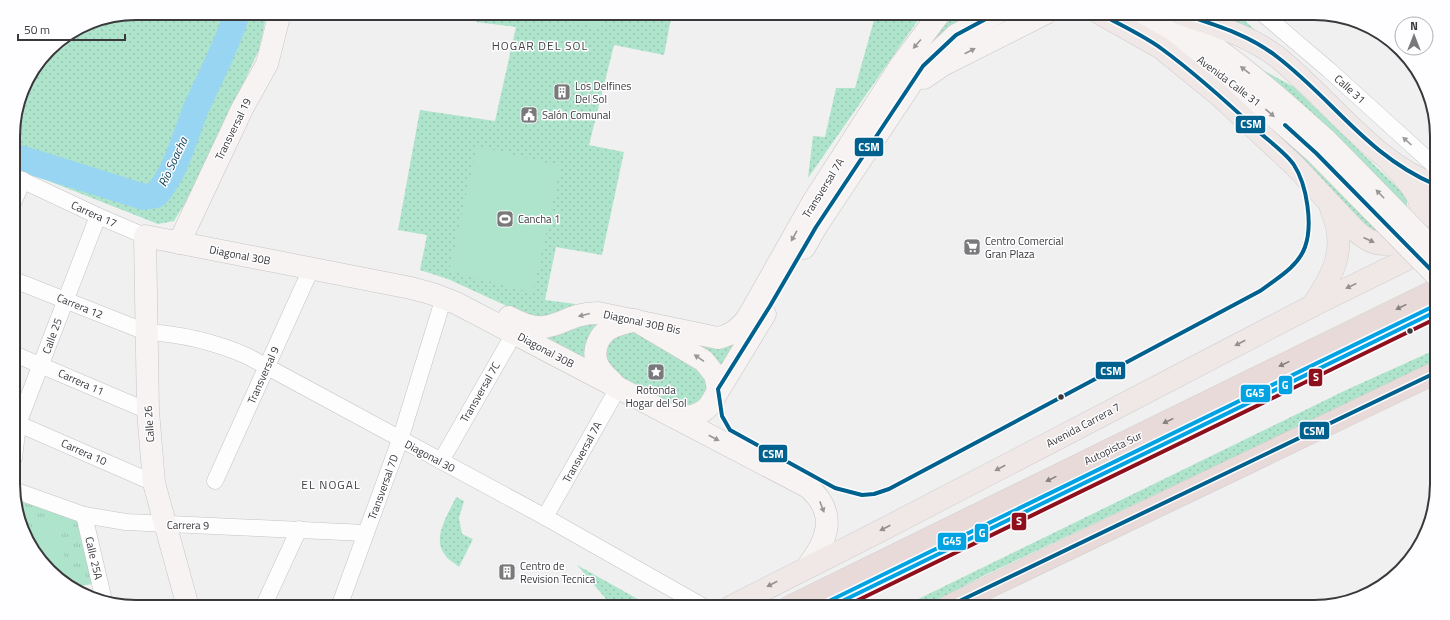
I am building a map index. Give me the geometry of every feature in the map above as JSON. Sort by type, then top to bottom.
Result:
[{"type":"highway","name":"Autopista Sur","points":[[803,600],[1430,293]]},
{"type":"highway","points":[[962,600],[1430,375]]},
{"type":"main road","name":"Transversal 19","points":[[181,237],[242,109],[267,64],[278,20]]},
{"type":"main road","name":"Transversal 7A","points":[[718,338],[728,336],[738,329],[747,319],[813,202],[901,64],[935,20]]},
{"type":"main road","name":"Transversal 7A","points":[[718,389],[770,306],[816,227],[923,66],[956,36],[985,20]]},
{"type":"main road","points":[[903,95],[943,65],[1032,20]]},
{"type":"main road","points":[[1111,20],[1161,48],[1220,96],[1294,165],[1329,205],[1362,237],[1383,245],[1395,243],[1406,237],[1418,223],[1420,204],[1410,186],[1387,158],[1275,56],[1246,39],[1196,20]]},
{"type":"main road","name":"Avenida Calle 31","points":[[1124,20],[1151,31],[1188,51],[1235,82],[1322,147],[1430,268]]},
{"type":"main road","name":"Avenida Calle 31","points":[[1171,20],[1212,45],[1248,72],[1322,147],[1430,246]]},
{"type":"main road","points":[[1387,158],[1430,182]]},
{"type":"main road","points":[[1312,306],[1325,287],[1333,270],[1340,246],[1338,229],[1329,205]]},
{"type":"main road","name":"Carrera 17","points":[[145,236],[181,237]]},
{"type":"main road","name":"Calle 26","points":[[145,236],[148,411],[154,483],[164,525],[186,600]]},
{"type":"main road","name":"Diagonal 30B","points":[[181,237],[312,269],[411,288],[444,297],[517,328]]},
{"type":"main road","name":"Diagonal 30B","points":[[181,237],[422,277],[454,288],[517,328],[618,388],[808,487],[816,494],[824,511],[827,522],[826,531],[820,550],[807,567]]},
{"type":"main road","name":"Avenida Carrera 7","points":[[743,600],[880,531],[1312,306],[1430,247]]},
{"type":"main road","name":"Diagonal 30B Bis","points":[[517,328],[550,327],[589,313],[610,315],[718,338]]},
{"type":"main road","points":[[618,388],[602,371],[597,362],[596,346],[599,339],[609,329],[635,320],[704,361],[715,375],[718,389],[703,412],[688,417],[672,416]]},
{"type":"street","name":"Calle 31","points":[[1270,20],[1329,70],[1430,163]]},
{"type":"street","name":"Carrera 17","points":[[20,179],[98,216],[145,236]]},
{"type":"street","name":"Calle 25","points":[[20,414],[42,365],[65,300],[98,216]]},
{"type":"street","name":"Transversal 9","points":[[215,481],[312,269]]},
{"type":"street","name":"Carrera 12","points":[[20,282],[146,332]]},
{"type":"street","name":"Transversal 7D","points":[[344,600],[400,440],[444,297]]},
{"type":"street","name":"Transversal 7C","points":[[441,461],[517,328]]},
{"type":"street","name":"Diagonal 30","points":[[146,332],[164,333],[204,340],[230,349],[545,517],[692,600]]},
{"type":"street","name":"Carrera 11","points":[[20,356],[148,411]]},
{"type":"street","name":"Transversal 7A","points":[[545,517],[618,388]]},
{"type":"street","name":"Carrera 10","points":[[20,425],[154,483]]},
{"type":"street","name":"Carrera 9","points":[[21,492],[84,515],[126,522],[164,525],[299,529],[366,533]]},
{"type":"street","name":"Calle 25A","points":[[84,515],[103,595]]},
{"type":"street","points":[[266,600],[299,529]]},
{"type":"green space","points":[[128,20],[265,20],[259,50],[193,190],[174,221],[158,224],[20,170],[20,128],[22,113],[29,92],[36,78],[54,54],[72,40],[92,29],[113,22]]},
{"type":"green space","points":[[476,20],[671,20],[664,55],[614,45],[589,145],[624,152],[602,255],[556,247],[545,300],[576,304],[537,320],[448,279],[420,270],[427,235],[398,230],[420,110],[495,121],[516,27],[476,22]]},
{"type":"green space","points":[[566,20],[603,20],[601,29]]},
{"type":"green space","points":[[874,20],[918,20],[808,178],[813,136],[825,137],[836,88],[855,88]]},
{"type":"green space","points":[[945,20],[962,20],[932,46]]},
{"type":"green space","points":[[1218,20],[1244,20],[1272,45]]},
{"type":"green space","points":[[1248,62],[1294,87],[1407,197],[1407,207]]},
{"type":"green space","points":[[1265,115],[1379,230],[1372,231],[1263,121]]},
{"type":"green space","name":"Cancha 1","points":[[477,146],[561,166],[533,293],[449,271]]},
{"type":"green space","points":[[601,321],[587,362],[533,335]]},
{"type":"green space","points":[[627,328],[704,373],[710,388],[698,405],[675,408],[613,376],[601,346]]},
{"type":"green space","points":[[742,337],[721,373],[685,343]]},
{"type":"green space","points":[[1430,352],[1430,364],[981,577],[938,600],[916,600],[1344,391]]},
{"type":"green space","points":[[456,497],[464,501],[459,518],[462,534],[473,539],[459,567],[446,557],[441,548],[440,541],[440,533]]},
{"type":"green space","points":[[21,500],[77,520],[92,584],[82,586],[78,584],[65,576],[44,555],[29,528]]},
{"type":"green space","points":[[56,522],[70,579],[54,566],[44,555],[30,529]]},
{"type":"green space","points":[[577,565],[640,600],[607,600]]},
{"type":"waterway","name":"Río Soacha","points":[[20,158],[144,197],[156,195],[170,175],[175,164],[197,106],[224,49],[235,20]]},
{"type":"transit line","name":"CSM","points":[[984,20],[956,35],[923,66],[816,227],[770,306],[718,389],[722,416],[730,430],[835,488],[862,495],[874,494],[889,489],[1260,291],[1292,267],[1302,254],[1307,238],[1307,205],[1299,173],[1291,161],[1187,68],[1147,39],[1112,20]]},
{"type":"transit line","name":"CSM","points":[[1201,20],[1229,30],[1265,48],[1316,90],[1370,143],[1411,173],[1430,182]]},
{"type":"transit line","name":"CSM","points":[[1285,125],[1316,153],[1430,269]]},
{"type":"transit line","name":"G45","points":[[831,600],[1430,308]]},
{"type":"transit line","name":"G","points":[[844,600],[1430,314]]},
{"type":"transit line","name":"S","points":[[858,600],[1430,321]]},
{"type":"transit line","name":"CSM","points":[[962,600],[1430,375]]},
{"type":"place","name":"Los Delfines Del Sol","points":[[562,92]]},
{"type":"place","name":"Salón Comunal","points":[[529,115]]},
{"type":"place","name":"Cancha 1","points":[[505,219]]},
{"type":"place","name":"Centro Comercial Gran Plaza","points":[[972,247]]},
{"type":"place","name":"Rotonda Hogar del Sol","points":[[656,372]]},
{"type":"place","name":"Centro de Revision Tecnica","points":[[507,572]]},
{"type":"district","name":"HOGAR DEL SOL","points":[[540,46]]},
{"type":"district","name":"EL NOGAL","points":[[331,485]]}]
